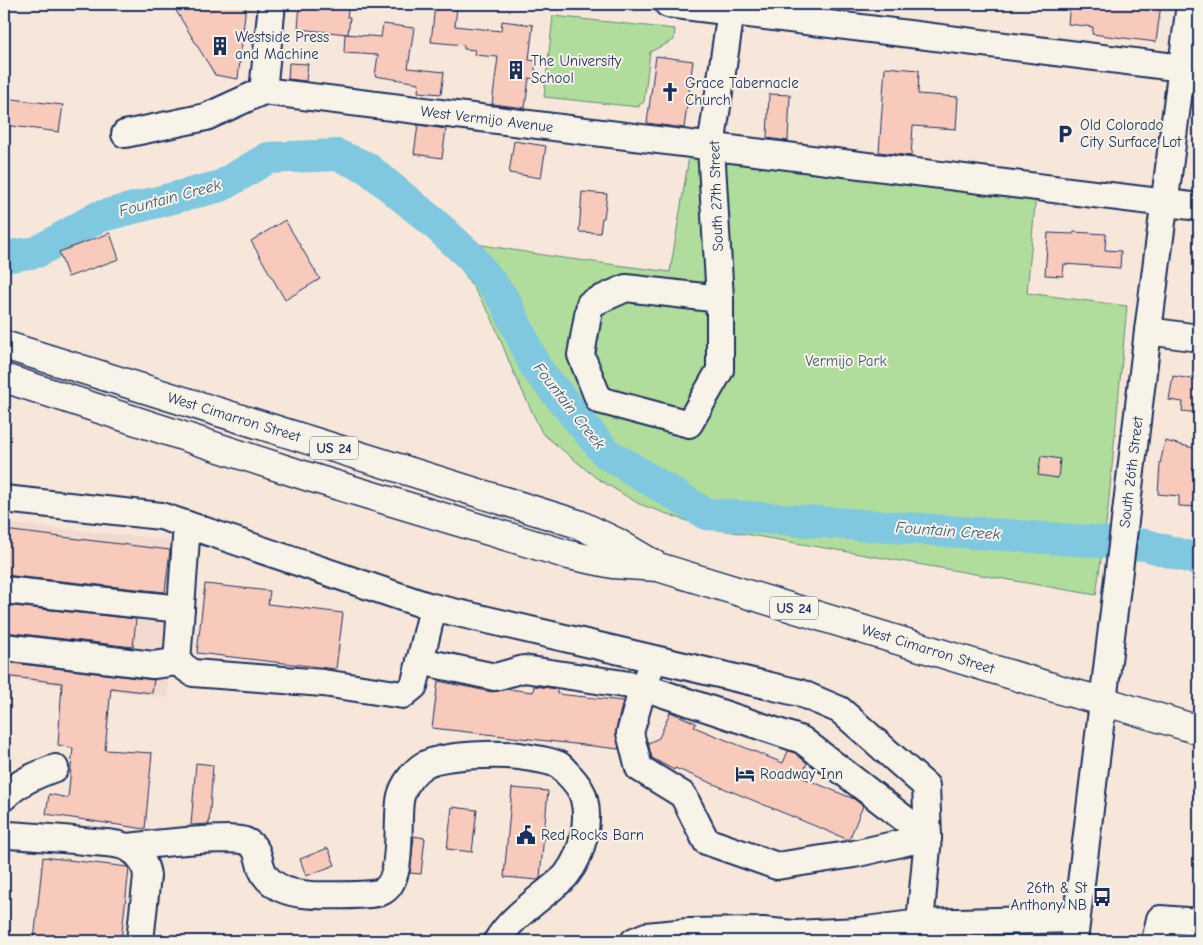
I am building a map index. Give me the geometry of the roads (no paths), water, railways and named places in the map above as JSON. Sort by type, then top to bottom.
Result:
[{"type":"highway","name":"West Cimarron Street","points":[[4,344],[578,524],[616,542],[658,567]]},
{"type":"highway","name":"West Cimarron Street","points":[[4,378],[306,476],[569,556],[613,564],[658,567],[1199,730]]},
{"type":"street","points":[[125,134],[206,116],[263,91],[272,4]]},
{"type":"street","points":[[668,4],[732,7],[1190,69]]},
{"type":"street","name":"South 26th Street","points":[[1075,930],[1164,203],[1190,69],[1190,4]]},
{"type":"street","name":"South 27th Street","points":[[720,299],[711,147],[732,7]]},
{"type":"street","name":"West Vermijo Avenue","points":[[263,91],[1199,207]]},
{"type":"street","points":[[626,288],[720,299],[720,370],[690,424],[599,400],[581,355],[590,304],[626,288]]},
{"type":"street","points":[[1148,330],[1199,338]]},
{"type":"street","points":[[4,499],[161,516],[433,608],[800,693],[840,710],[926,786],[928,838],[913,930]]},
{"type":"street","points":[[177,662],[187,525]]},
{"type":"street","points":[[4,590],[181,609]]},
{"type":"street","points":[[4,647],[153,665],[177,662],[193,673],[323,683],[403,695],[414,686],[433,608]]},
{"type":"street","points":[[655,659],[643,687],[630,733],[639,768],[683,795],[706,840],[777,866],[854,854],[928,838]]},
{"type":"street","points":[[420,661],[495,677],[524,669],[643,687],[802,740],[928,838]]},
{"type":"street","points":[[4,835],[45,836],[128,847],[200,840],[244,840],[253,846],[258,853],[260,866],[267,878],[279,888],[302,894],[370,894],[383,892],[391,883],[396,870],[398,807],[401,793],[409,779],[423,766],[437,759],[477,756],[513,755],[544,760],[560,766],[575,781],[584,798],[585,829],[581,848],[567,874],[519,915],[501,933],[497,941]]},
{"type":"street","points":[[4,797],[13,788],[33,776],[55,768]]},
{"type":"street","points":[[128,847],[137,854],[143,863],[147,876],[140,941]]},
{"type":"street","points":[[1155,941],[1160,919],[1199,922]]},
{"type":"street","points":[[634,941],[646,936],[688,932],[763,931],[859,936],[913,930],[1075,930]]},
{"type":"waterway","name":"Fountain Creek","points":[[4,257],[37,252],[98,217],[221,186],[268,158],[337,155],[366,167],[433,222],[471,257],[505,301],[536,368],[606,453],[706,514],[1146,545],[1199,560]]},
{"type":"place","name":"Westside Press and Machine","points":[[220,46]]},
{"type":"place","name":"The University School","points":[[516,70]]},
{"type":"place","name":"Grace Tabernacle Church","points":[[670,92]]},
{"type":"place","name":"Old Colorado City Surface Lot","points":[[1065,134]]},
{"type":"place","name":"Roadway Inn","points":[[745,774]]},
{"type":"place","name":"Red Rocks Barn","points":[[526,835]]},
{"type":"place","name":"26th & St Anthony NB","points":[[1102,897]]},
{"type":"park label","name":"Vermijo Park","points":[[846,361]]}]
